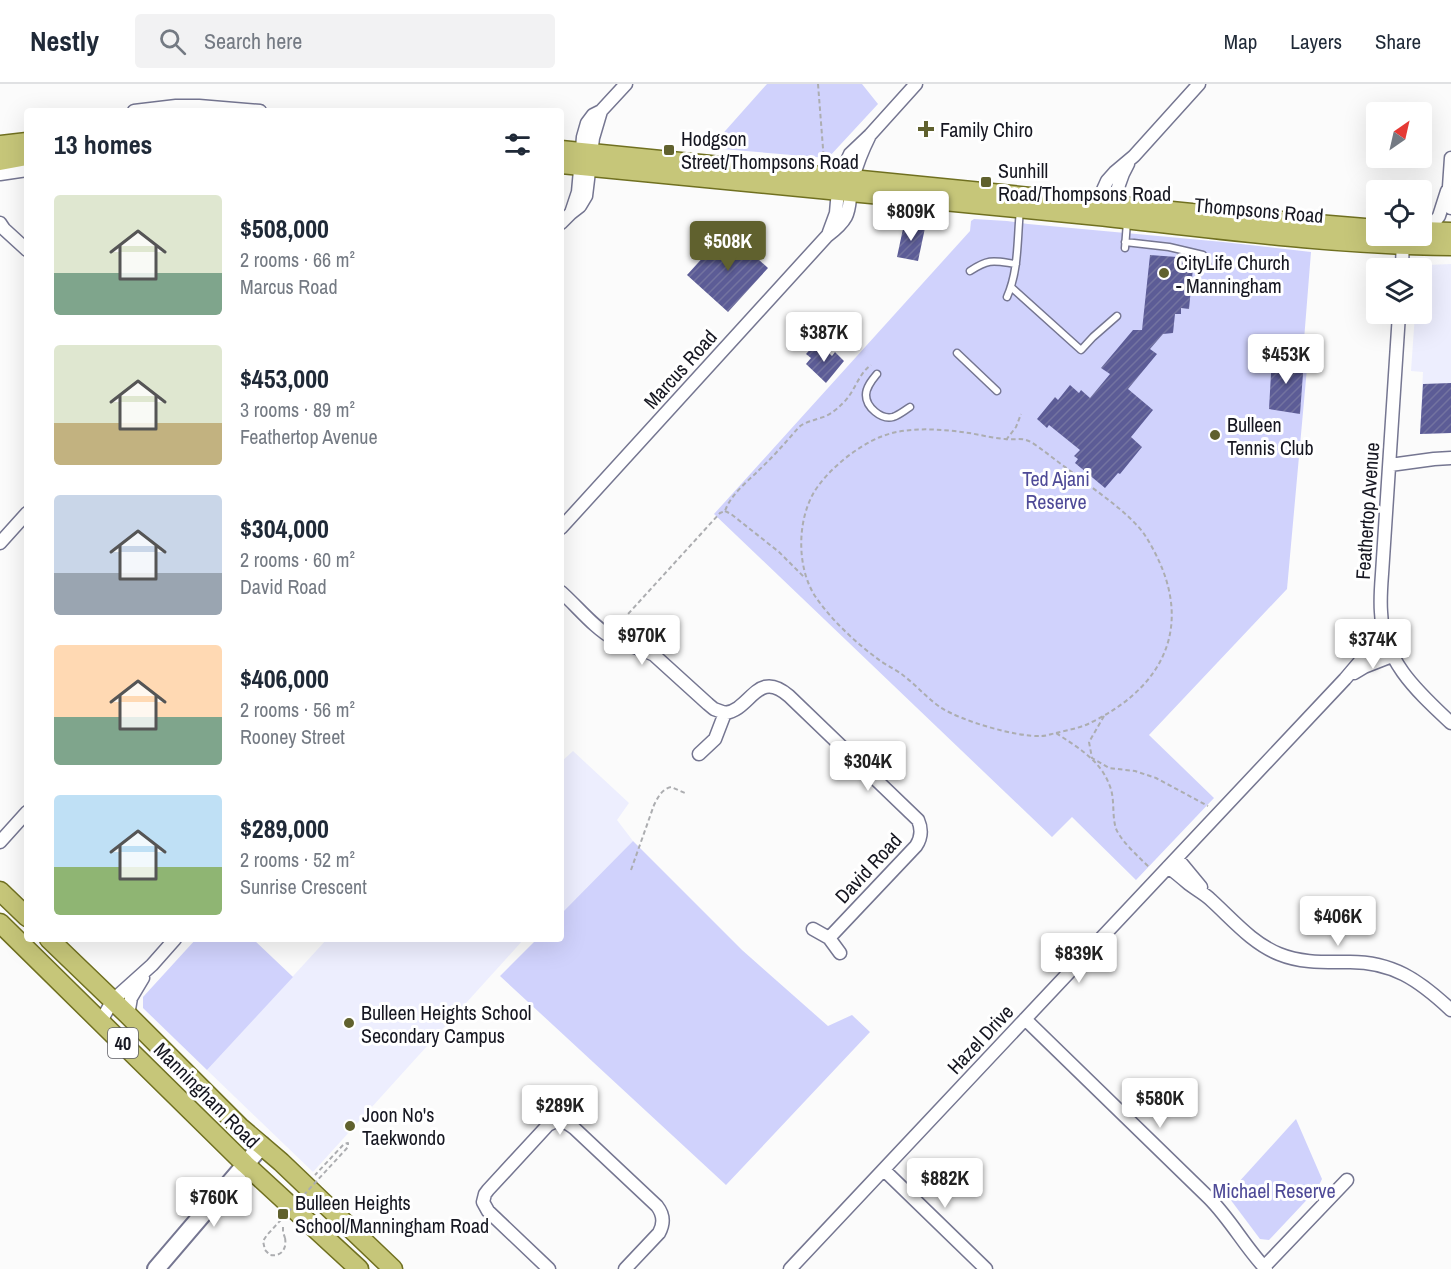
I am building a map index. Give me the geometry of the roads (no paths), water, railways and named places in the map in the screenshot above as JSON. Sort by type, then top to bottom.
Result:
[{"type":"main road","points":[[0,146],[24,142]]},
{"type":"main road","name":"Thompsons Road","points":[[564,151],[586,160]]},
{"type":"main road","points":[[0,161],[24,157]]},
{"type":"main road","name":"Thompsons Road","points":[[564,164],[586,160],[1021,203],[1366,228]]},
{"type":"main road","name":"Thompsons Road","points":[[1114,211],[1277,235],[1366,239]]},
{"type":"main road","points":[[1432,231],[1451,232]]},
{"type":"main road","name":"Thompsons Road","points":[[1432,244],[1451,246]]},
{"type":"main road","points":[[0,891],[24,914]]},
{"type":"main road","name":"Manningham Road","points":[[0,923],[245,1164],[359,1269]]},
{"type":"main road","name":"Manningham Road","points":[[52,942],[240,1127],[281,1162],[393,1269]]},
{"type":"street","points":[[564,220],[580,206],[586,196],[584,130],[587,123],[626,84]]},
{"type":"street","name":"Marcus Road","points":[[564,525],[827,236],[834,222],[845,185],[870,135],[916,84]]},
{"type":"street","points":[[1114,211],[1102,192],[1107,181],[1134,156],[1199,84]]},
{"type":"street","points":[[159,108],[176,106],[223,108]]},
{"type":"street","points":[[1451,158],[1449,187],[1451,208]]},
{"type":"street","points":[[0,174],[24,170]]},
{"type":"street","points":[[1432,224],[1439,216],[1449,187]]},
{"type":"street","points":[[0,223],[24,247]]},
{"type":"street","points":[[0,244],[9,234]]},
{"type":"street","name":"Feathertop Avenue","points":[[1398,324],[1381,600],[1382,626],[1390,651],[1410,683],[1451,723]]},
{"type":"street","points":[[1391,452],[1434,459]]},
{"type":"street","points":[[1390,465],[1451,458]]},
{"type":"street","points":[[0,543],[24,516]]},
{"type":"street","points":[[564,595],[606,633],[621,642],[647,651],[714,709],[725,713],[715,739],[699,754]]},
{"type":"street","name":"Hazel Drive","points":[[790,1269],[1345,679],[1390,651]]},
{"type":"street","name":"David Road","points":[[725,713],[737,710],[758,690],[770,687],[780,689],[918,820],[921,826],[921,834],[916,846],[829,938]]},
{"type":"street","points":[[0,842],[24,815]]},
{"type":"street","points":[[1172,862],[1241,929],[1270,950],[1290,958],[1311,962],[1358,962],[1381,965],[1412,978],[1451,1010]]},
{"type":"street","points":[[813,929],[829,938],[840,953]]},
{"type":"street","points":[[101,1021],[113,1000],[172,942]]},
{"type":"street","points":[[128,1015],[134,990],[152,964]]},
{"type":"street","points":[[1025,1019],[1209,1198],[1265,1268],[1347,1180]]},
{"type":"street","points":[[549,1269],[488,1211],[483,1198],[548,1125],[557,1121],[574,1128],[660,1210],[663,1221],[659,1233],[625,1269]]},
{"type":"street","points":[[156,1269],[262,1145]]},
{"type":"street","points":[[884,1170],[986,1269]]},
{"type":"lane","points":[[1007,297],[1016,264],[1021,203]]},
{"type":"lane","points":[[1114,211],[1125,245],[1169,247],[1203,255],[1207,264]]},
{"type":"lane","points":[[970,271],[990,261],[1016,264]]},
{"type":"lane","points":[[1011,287],[1081,350],[1117,316]]},
{"type":"lane","points":[[957,353],[997,391]]},
{"type":"lane","points":[[877,374],[869,382],[866,394],[873,410],[882,416],[892,417],[910,407]]},
{"type":"place","name":"Family Chiro","points":[[926,129]]},
{"type":"place","name":"Hodgson Street/Thompsons Road","points":[[669,150]]},
{"type":"place","name":"Sunhill Road/Thompsons Road","points":[[986,182]]},
{"type":"place","name":"CityLife Church - Manningham","points":[[1164,273]]},
{"type":"place","name":"Bulleen Tennis Club","points":[[1215,435]]},
{"type":"place","name":"Bulleen Heights School Secondary Campus","points":[[349,1023]]},
{"type":"place","name":"Joon No's Taekwondo","points":[[350,1126]]},
{"type":"place","name":"Bulleen Heights School/Manningham Road","points":[[283,1214]]},
{"type":"park label","name":"Ted Ajani Reserve","points":[[1056,490]]},
{"type":"park label","name":"Michael Reserve","points":[[1274,1190]]}]
